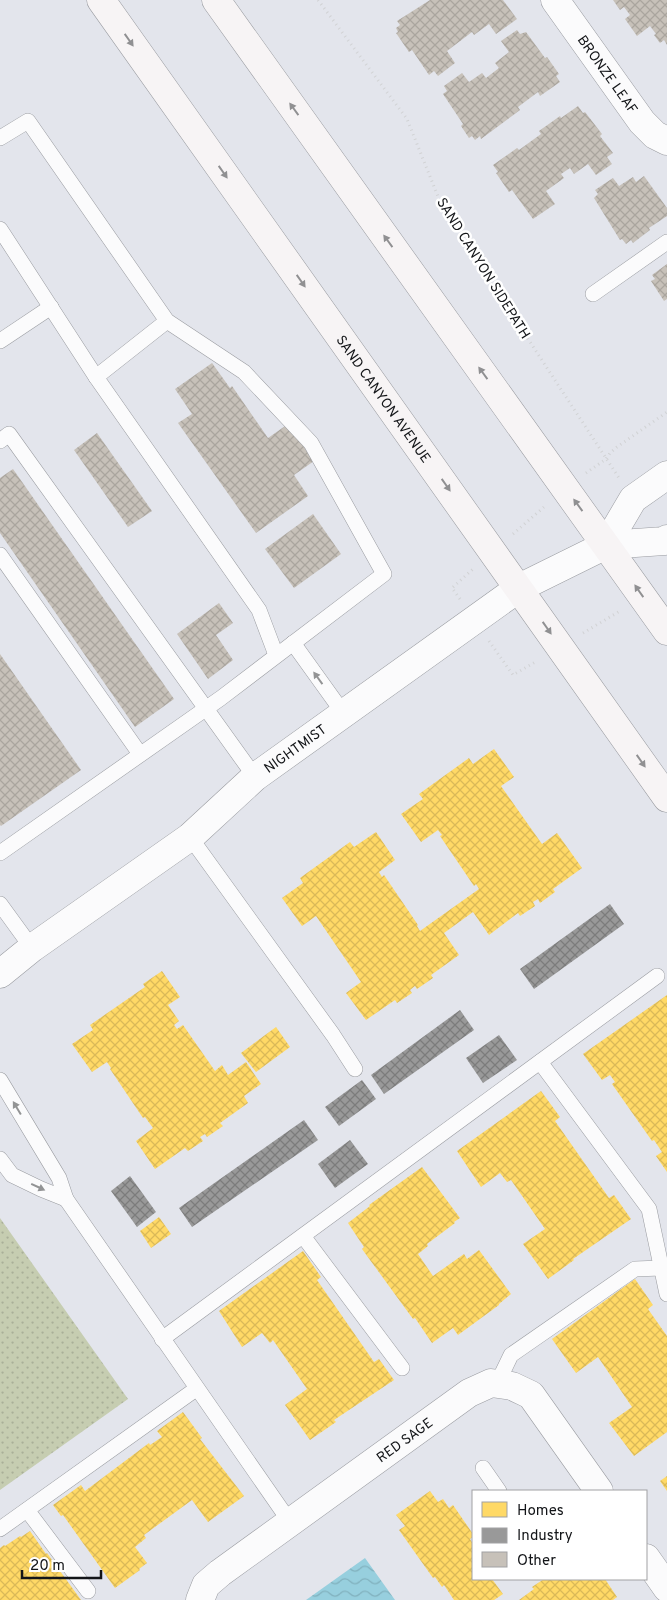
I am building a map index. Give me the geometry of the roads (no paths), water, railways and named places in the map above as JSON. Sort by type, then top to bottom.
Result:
[{"type":"main road","name":"SAND CANYON AVENUE","points":[[101,0],[667,798]]},
{"type":"main road","points":[[216,0],[667,631]]},
{"type":"street","name":"BRONZE LEAF","points":[[556,0],[642,122],[655,135],[667,141]]},
{"type":"street","points":[[606,544],[633,499],[667,475]]},
{"type":"street","name":"NIGHTMIST","points":[[0,974],[32,948],[190,837],[255,777],[519,588],[606,544],[664,541],[667,539]]},
{"type":"street","name":"RED SAGE","points":[[200,1600],[206,1585],[290,1522],[470,1393],[491,1383],[497,1384]]},
{"type":"street","points":[[497,1384],[512,1386],[531,1395],[598,1490]]},
{"type":"street","points":[[647,1559],[667,1588]]},
{"type":"lane","points":[[0,138],[28,121],[168,321],[244,372],[312,444],[384,574],[205,709],[0,853]]},
{"type":"lane","points":[[0,229],[96,377],[259,610],[276,655]]},
{"type":"lane","points":[[593,294],[667,242]]},
{"type":"lane","points":[[0,341],[51,307]]},
{"type":"lane","points":[[96,377],[168,321]]},
{"type":"lane","points":[[0,441],[9,434],[255,777]]},
{"type":"lane","points":[[0,555],[140,754]]},
{"type":"lane","points":[[293,642],[344,714]]},
{"type":"lane","points":[[190,837],[355,1069]]},
{"type":"lane","points":[[0,904],[32,948]]},
{"type":"lane","points":[[162,1339],[657,976]]},
{"type":"lane","points":[[540,1062],[649,1209],[662,1239],[661,1268],[667,1294]]},
{"type":"lane","points":[[0,1080],[59,1178],[66,1199],[290,1522]]},
{"type":"lane","points":[[0,1159],[12,1175],[66,1199]]},
{"type":"lane","points":[[303,1236],[402,1368]]},
{"type":"lane","points":[[497,1384],[511,1355],[635,1269],[661,1268]]},
{"type":"lane","points":[[0,1530],[196,1389]]},
{"type":"lane","points":[[482,1468],[498,1490]]},
{"type":"lane","points":[[27,1510],[88,1591]]},
{"type":"water","points":[[365,1558],[395,1600],[306,1600]]}]
